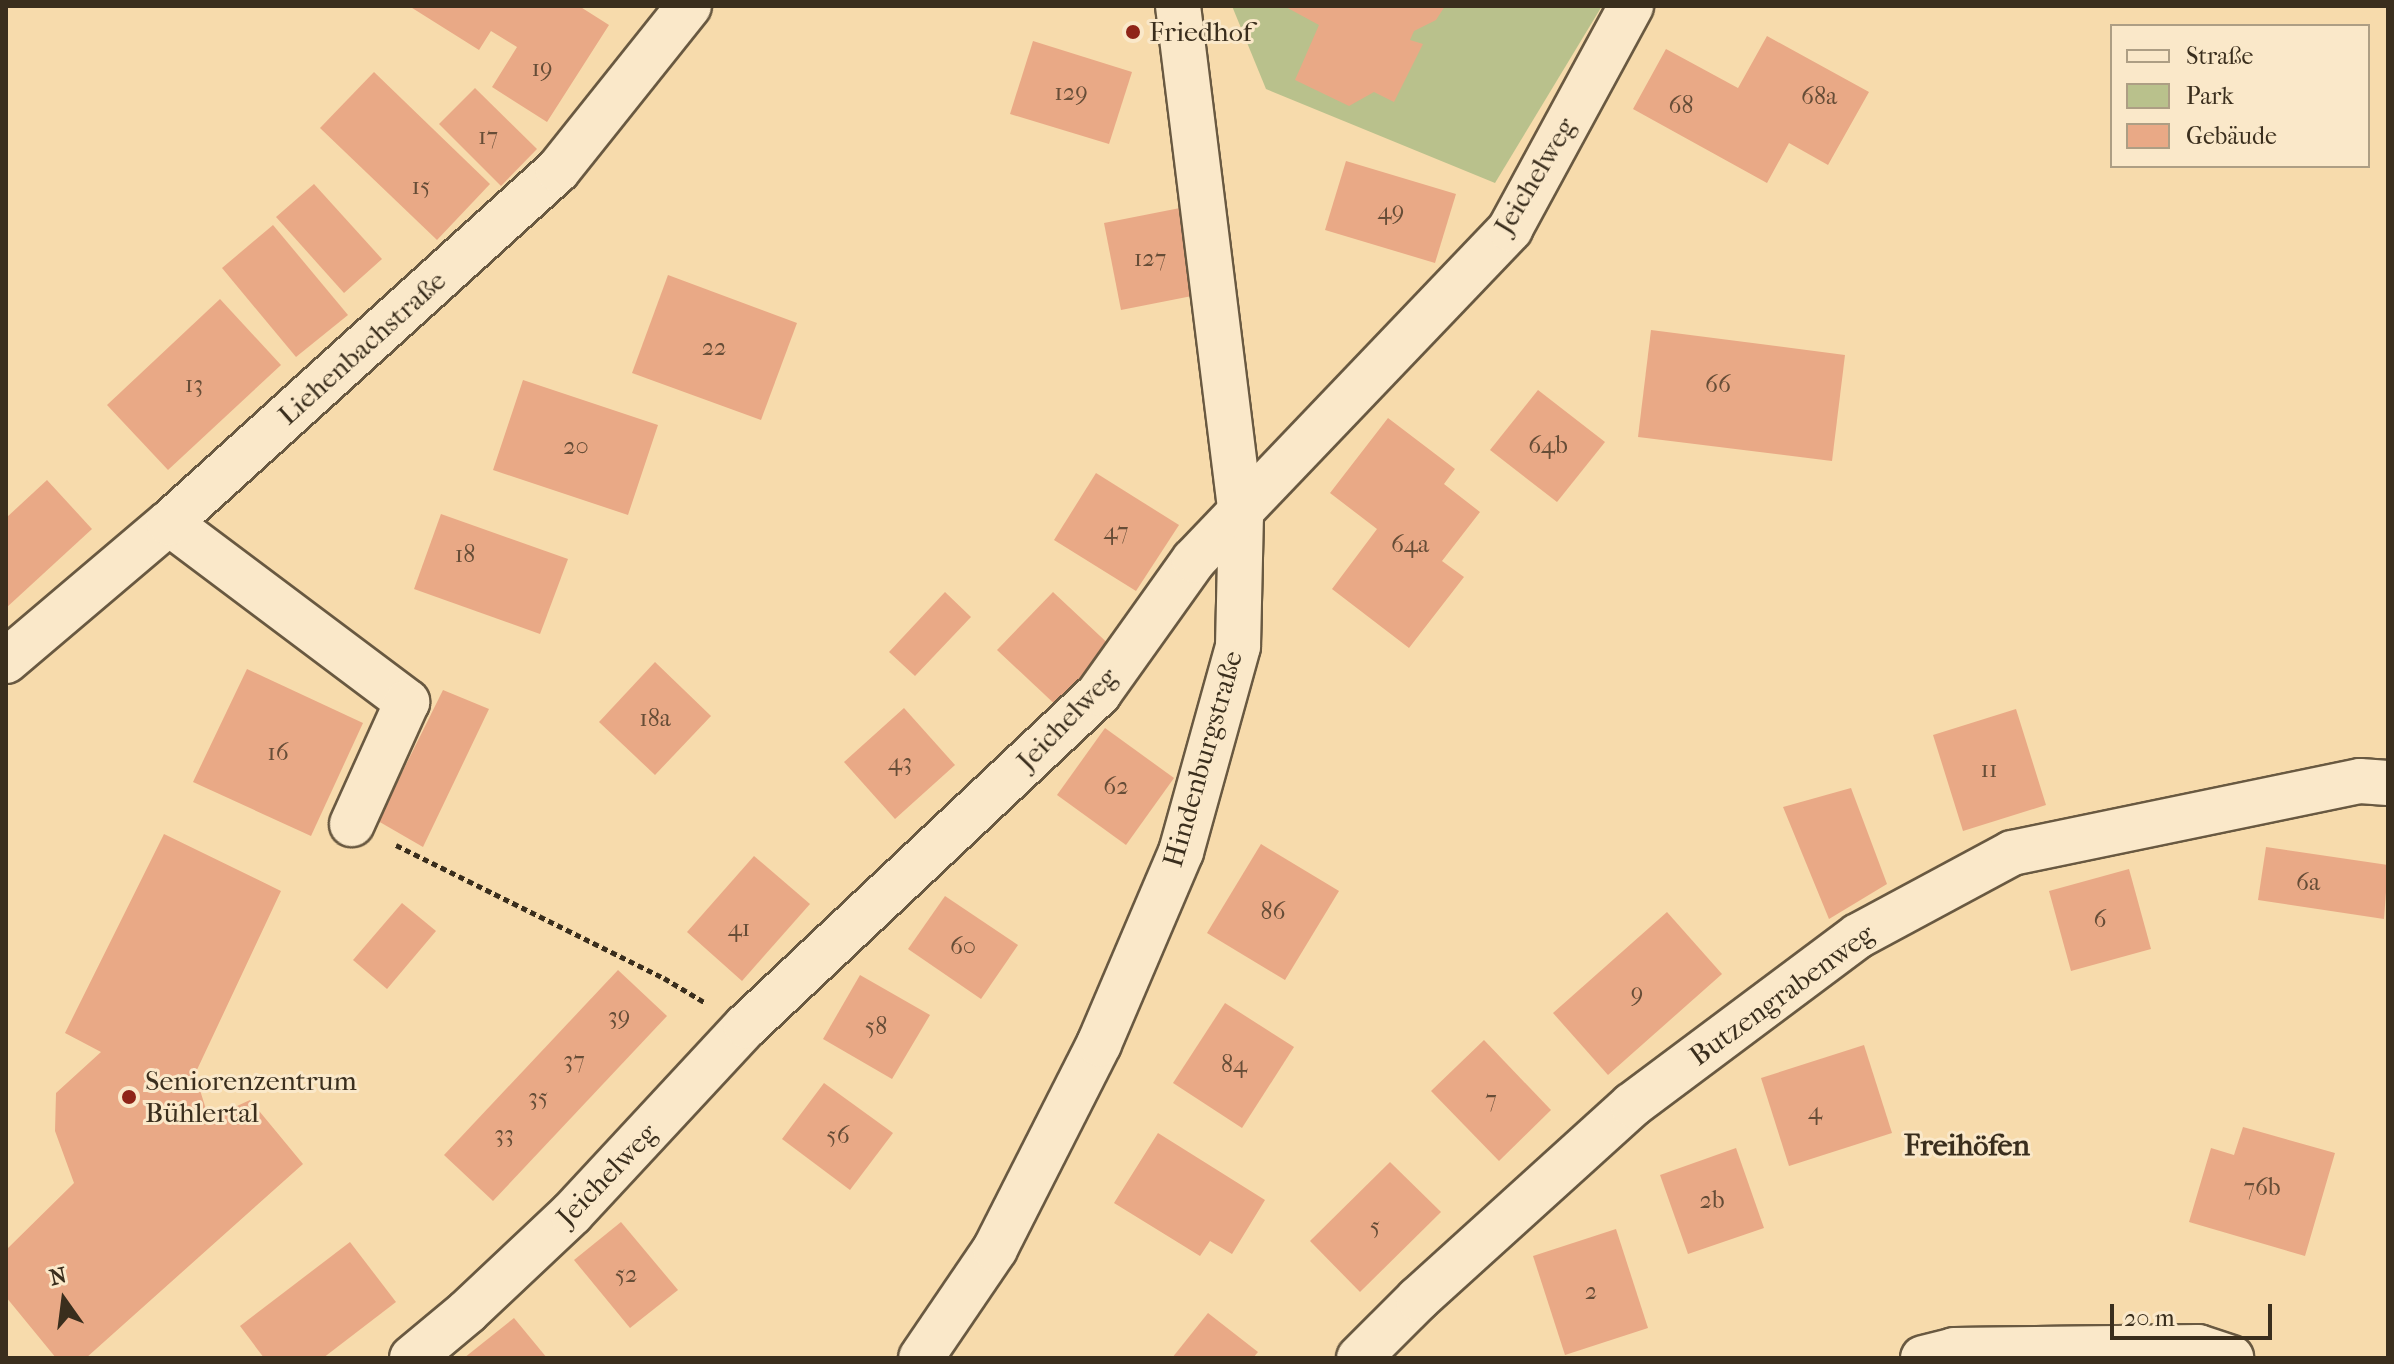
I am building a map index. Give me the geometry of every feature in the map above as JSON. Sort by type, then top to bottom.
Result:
[{"type":"street","name":"Liehenbachstraße","points":[[6,661],[169,523],[558,170],[689,6]]},
{"type":"street","name":"Hindenburgstraße","points":[[921,1358],[995,1249],[1099,1044],[1181,852],[1238,646],[1241,516],[1178,6]]},
{"type":"street","name":"Jeichelweg","points":[[412,1358],[467,1312],[572,1213],[746,1026],[1099,693],[1194,560],[1241,516],[1510,229],[1631,6]]},
{"type":"street","points":[[169,523],[407,702],[352,824]]},
{"type":"street","name":"Butzengrabenweg","points":[[1359,1358],[1418,1299],[1632,1105],[1858,936],[2012,853],[2360,781],[2388,783]]},
{"type":"street","points":[[1923,1358],[1954,1350],[2198,1347],[2231,1358]]},
{"type":"path","points":[[352,824],[651,971],[746,1026]]},
{"type":"green space","points":[[1232,6],[1602,6],[1495,183],[1266,89]]},
{"type":"building","points":[[409,6],[579,6],[609,25],[547,122],[492,87],[517,47],[491,31],[479,50]]},
{"type":"building","points":[[1284,6],[1445,6],[1436,20],[1414,31],[1410,40],[1423,44],[1394,102],[1374,92],[1349,106],[1295,80],[1319,25]]},
{"type":"building","points":[[1767,36],[1869,92],[1828,165],[1789,143],[1767,183],[1633,109],[1666,49],[1738,88]]},
{"type":"building","points":[[1033,41],[1132,72],[1109,144],[1010,114]]},
{"type":"building","points":[[374,72],[490,184],[437,240],[320,128]]},
{"type":"building","points":[[475,88],[537,149],[501,186],[439,124]]},
{"type":"building","points":[[1346,161],[1456,194],[1435,263],[1325,230]]},
{"type":"building","points":[[314,184],[382,259],[344,293],[276,217]]},
{"type":"building","points":[[1180,208],[1197,295],[1121,310],[1104,223]]},
{"type":"building","points":[[273,225],[348,315],[296,357],[222,268]]},
{"type":"building","points":[[668,275],[797,323],[761,420],[632,373]]},
{"type":"building","points":[[220,299],[281,365],[168,470],[107,405]]},
{"type":"building","points":[[1651,330],[1845,355],[1832,461],[1638,437]]},
{"type":"building","points":[[523,380],[658,425],[628,515],[493,470]]},
{"type":"building","points":[[1538,390],[1605,442],[1557,502],[1490,450]]},
{"type":"building","points":[[1388,418],[1455,469],[1444,484],[1480,512],[1442,561],[1464,577],[1409,648],[1332,589],[1377,529],[1330,493]]},
{"type":"building","points":[[1096,473],[1179,525],[1136,591],[1054,540]]},
{"type":"building","points":[[47,480],[92,529],[6,608],[6,518]]},
{"type":"building","points":[[441,514],[568,559],[540,634],[414,589]]},
{"type":"building","points":[[945,592],[971,617],[915,676],[889,652]]},
{"type":"building","points":[[1053,592],[1115,650],[1060,709],[997,650]]},
{"type":"building","points":[[655,662],[711,716],[655,775],[599,722]]},
{"type":"building","points":[[247,669],[363,723],[311,836],[193,782]]},
{"type":"building","points":[[443,690],[489,709],[423,847],[378,821]]},
{"type":"building","points":[[904,708],[955,765],[895,819],[844,762]]},
{"type":"building","points":[[2016,709],[2046,805],[1963,831],[1933,735]]},
{"type":"building","points":[[1105,728],[1174,778],[1126,845],[1057,795]]},
{"type":"building","points":[[1851,788],[1887,884],[1829,919],[1783,807]]},
{"type":"building","name":"Seniorenzentrum Bühlertal","points":[[164,834],[281,891],[195,1074],[209,1119],[250,1100],[303,1164],[86,1358],[56,1358],[6,1297],[6,1250],[74,1183],[55,1131],[56,1093],[101,1052],[65,1033]]},
{"type":"building","points":[[1261,844],[1339,891],[1285,980],[1207,933]]},
{"type":"building","points":[[2266,847],[2388,865],[2384,919],[2258,900]]},
{"type":"building","points":[[754,856],[810,904],[742,981],[687,932]]},
{"type":"building","points":[[2129,869],[2151,949],[2071,971],[2049,891]]},
{"type":"building","points":[[945,896],[1018,945],[981,999],[908,949]]},
{"type":"building","points":[[402,903],[436,931],[387,989],[353,960]]},
{"type":"building","points":[[1667,912],[1722,974],[1608,1075],[1553,1013]]},
{"type":"building","points":[[618,970],[667,1016],[493,1201],[444,1155]]},
{"type":"building","points":[[860,975],[930,1015],[892,1079],[823,1039]]},
{"type":"building","points":[[1225,1003],[1294,1047],[1242,1128],[1173,1083]]},
{"type":"building","points":[[1484,1040],[1551,1110],[1499,1161],[1431,1091]]},
{"type":"building","points":[[1864,1045],[1892,1133],[1789,1166],[1761,1078]]},
{"type":"building","points":[[824,1083],[893,1133],[850,1190],[782,1139]]},
{"type":"building","points":[[2243,1127],[2335,1153],[2305,1256],[2189,1222],[2211,1148],[2234,1155]]},
{"type":"building","points":[[1158,1133],[1265,1200],[1232,1254],[1210,1241],[1200,1256],[1114,1203]]},
{"type":"building","points":[[1736,1148],[1764,1228],[1688,1254],[1660,1175]]},
{"type":"building","points":[[1390,1162],[1441,1212],[1360,1292],[1310,1241]]},
{"type":"building","points":[[621,1222],[678,1290],[630,1328],[574,1260]]},
{"type":"building","points":[[1616,1229],[1648,1328],[1565,1355],[1533,1256]]},
{"type":"building","points":[[350,1242],[396,1302],[323,1358],[264,1358],[240,1326]]},
{"type":"building","points":[[1208,1313],[1258,1352],[1253,1358],[1172,1358]]},
{"type":"building","points":[[514,1318],[547,1358],[464,1358]]},
{"type":"place","name":"Friedhof","points":[[1133,32]]},
{"type":"place","name":"Seniorenzentrum Bühlertal","points":[[129,1097]]},
{"type":"district","name":"Freihöfen","points":[[1967,1146]]}]
